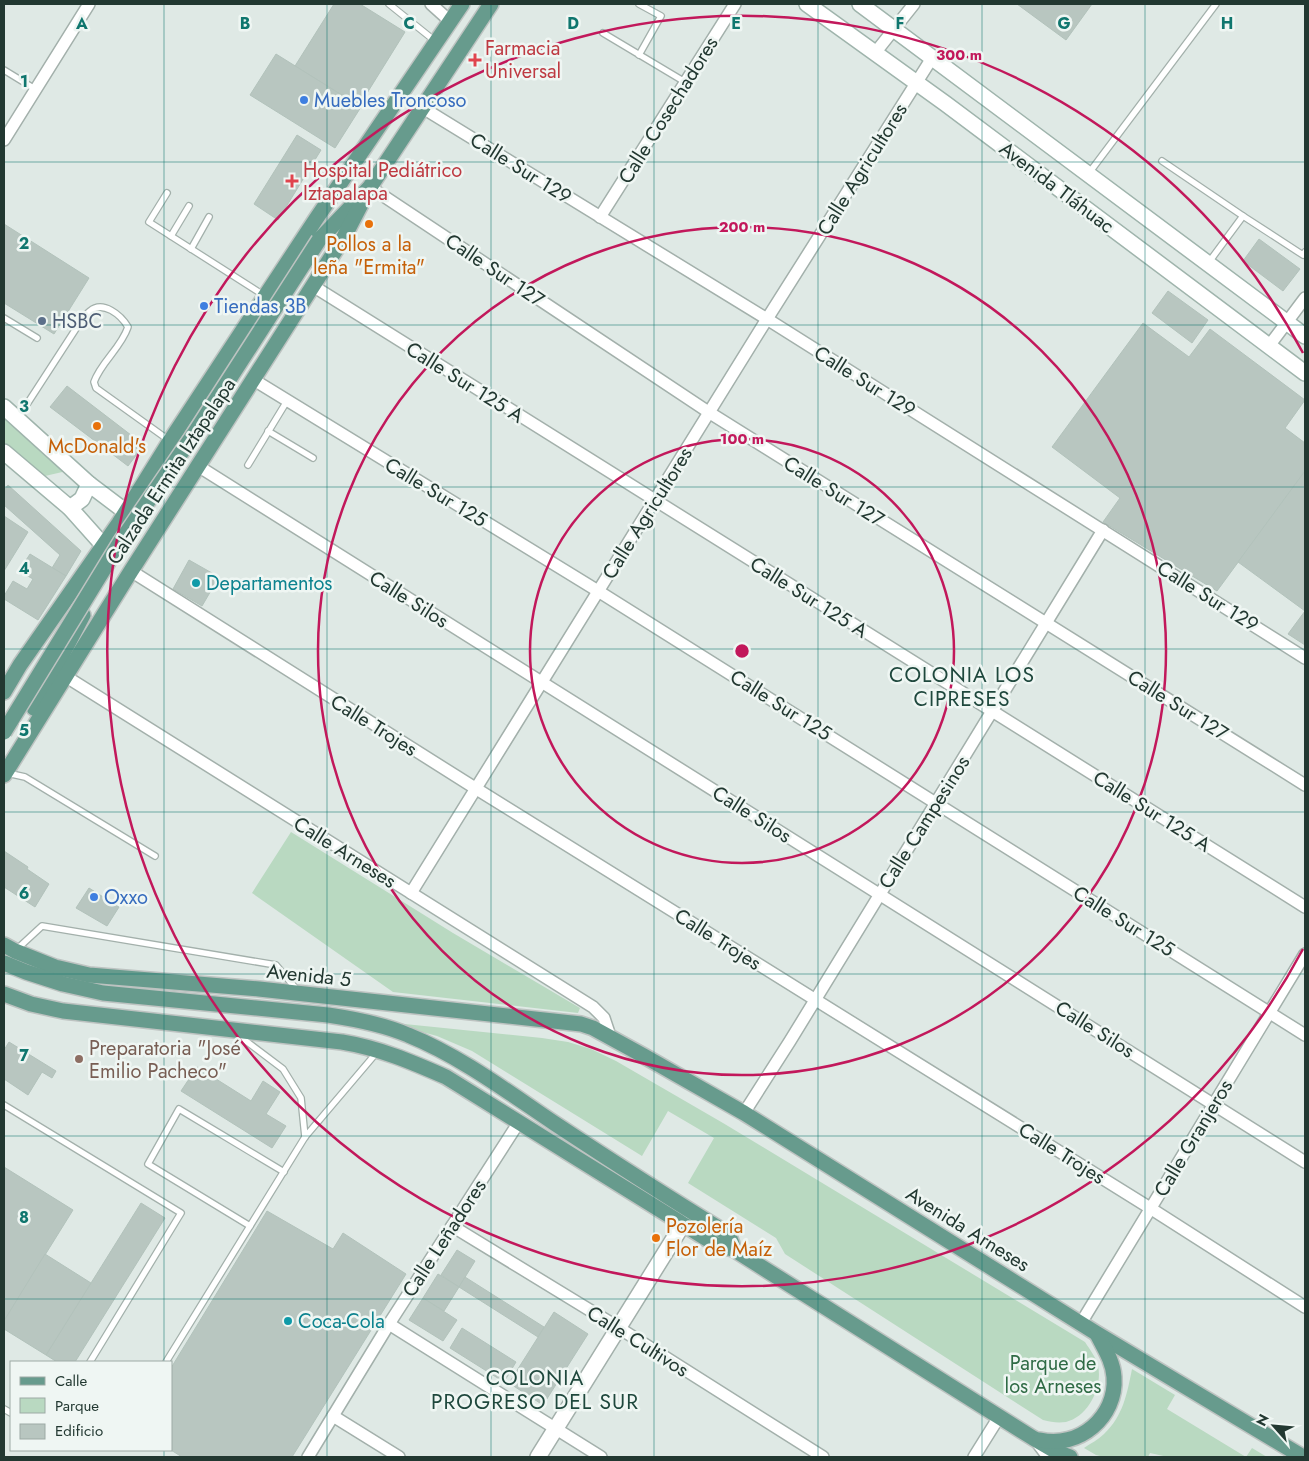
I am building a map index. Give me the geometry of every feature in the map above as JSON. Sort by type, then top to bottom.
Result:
[{"type":"main road","name":"Calzada Ermita Iztapalapa","points":[[4,692],[126,512],[170,440],[265,296],[462,4]]},
{"type":"main road","name":"Calzada Ermita Iztapalapa","points":[[4,769],[344,237],[370,187],[491,4]]},
{"type":"main road","name":"Avenida Tláhuac","points":[[807,4],[916,82],[1305,373]]},
{"type":"main road","name":"Avenida Tláhuac","points":[[860,4],[1305,336]]},
{"type":"main road","name":"Calzada Ermita Iztapalapa","points":[[4,732],[121,541],[192,437],[320,240],[370,187]]},
{"type":"main road","points":[[4,407],[89,484],[126,512]]},
{"type":"main road","points":[[4,452],[70,508],[103,545]]},
{"type":"main road","points":[[70,508],[82,499],[89,484]]},
{"type":"main road","name":"Calzada Ermita Iztapalapa","points":[[4,769],[104,574],[106,568],[103,545]]},
{"type":"main road","points":[[4,674],[20,666]]},
{"type":"main road","name":"Avenida 5","points":[[9,948],[55,967],[88,975],[300,994],[581,1024],[593,1028],[611,1039]]},
{"type":"main road","points":[[4,963],[63,984],[103,994],[328,1015],[396,1030],[423,1041],[456,1059],[727,1234],[733,1243],[733,1249]]},
{"type":"main road","points":[[4,994],[31,1004],[63,1011],[356,1044],[400,1057],[446,1077],[715,1244],[733,1249],[1033,1438],[1070,1457]]},
{"type":"main road","name":"Avenida Arneses","points":[[611,1039],[744,1114],[1096,1333],[1303,1457]]},
{"type":"main road","points":[[538,1457],[683,1224]]},
{"type":"main road","points":[[1033,1438],[1054,1442],[1076,1438],[1085,1433],[1102,1418],[1114,1388],[1109,1357],[1096,1333]]},
{"type":"street","points":[[4,140],[88,4]]},
{"type":"street","points":[[431,4],[451,22]]},
{"type":"street","name":"Calle Cosechadores","points":[[600,217],[735,4]]},
{"type":"street","points":[[876,53],[914,4]]},
{"type":"street","name":"Calle Agricultores","points":[[411,893],[767,319],[932,58]]},
{"type":"street","name":"Calle Sur 129","points":[[423,108],[767,319],[1305,658]]},
{"type":"street","name":"Calle Sur 127","points":[[370,187],[710,413],[1305,785]]},
{"type":"street","name":"Calle Sur 125 A","points":[[313,286],[1305,907]]},
{"type":"street","points":[[1269,346],[1305,298]]},
{"type":"street","name":"Calle Sur 125","points":[[254,380],[598,591],[1305,1034]]},
{"type":"street","name":"Calle Silos","points":[[198,466],[1305,1162]]},
{"type":"street","name":"Calle Campesinos","points":[[744,1114],[1103,530]]},
{"type":"street","name":"Calle Trojes","points":[[131,571],[475,788],[1150,1208],[1305,1307]]},
{"type":"street","name":"Calle Arneses","points":[[65,676],[593,1007],[604,1018],[611,1039]]},
{"type":"street","name":"Calle Granjeros","points":[[1080,1323],[1305,954]]},
{"type":"street","name":"Calle Leñadores","points":[[308,1457],[519,1122]]},
{"type":"street","name":"Calle Cultivos","points":[[452,1226],[619,1328],[823,1457]]},
{"type":"street","points":[[390,1324],[601,1457]]},
{"type":"street","points":[[333,1416],[399,1457]]},
{"type":"street","points":[[974,1457],[999,1417]]},
{"type":"street","points":[[1033,1438],[1048,1457]]},
{"type":"lane","points":[[389,4],[436,43]]},
{"type":"lane","points":[[639,4],[661,16],[639,55]]},
{"type":"lane","points":[[1088,175],[1216,4]]},
{"type":"lane","points":[[603,33],[685,82]]},
{"type":"lane","points":[[4,70],[35,89]]},
{"type":"lane","points":[[1162,161],[1303,255],[1305,252]]},
{"type":"lane","points":[[168,193],[149,222],[265,296]]},
{"type":"lane","points":[[171,236],[189,206]]},
{"type":"lane","points":[[1208,263],[1243,216]]},
{"type":"lane","points":[[191,249],[209,217]]},
{"type":"lane","points":[[17,419],[79,324],[91,310],[102,307],[113,311],[123,318],[128,326],[125,336],[96,374],[94,382],[96,388],[170,440]]},
{"type":"lane","points":[[4,318],[38,338]]},
{"type":"lane","points":[[248,465],[287,401]]},
{"type":"lane","points":[[268,431],[313,458]]},
{"type":"lane","points":[[4,769],[25,777],[154,856]]},
{"type":"lane","points":[[9,948],[42,926],[276,965],[300,994]]},
{"type":"lane","points":[[231,1030],[283,1068],[301,1098],[305,1137]]},
{"type":"lane","points":[[167,1361],[305,1137],[379,1051]]},
{"type":"lane","points":[[4,1105],[180,1213],[91,1361]]},
{"type":"lane","points":[[250,1226],[148,1164],[180,1110],[284,1172]]},
{"type":"green space","points":[[4,412],[71,470],[45,476],[4,442]]},
{"type":"green space","points":[[291,832],[453,933],[580,1008],[578,1013],[393,992],[252,893]]},
{"type":"green space","name":"Parque de los Arneses","points":[[385,1022],[568,1042],[591,1049],[616,1061],[723,1123],[1085,1342],[1098,1366],[1099,1374],[1096,1392],[1092,1400],[1087,1408],[1074,1419],[1066,1422],[1043,1420],[785,1254],[776,1238],[688,1183],[714,1138],[668,1111],[642,1156],[472,1051],[437,1036]]},
{"type":"green space","points":[[1132,1369],[1175,1395],[1167,1409],[1246,1457],[1168,1457],[1150,1453],[1148,1457],[1104,1457],[1084,1448],[1102,1436],[1116,1420],[1126,1396]]},
{"type":"green space","points":[[1252,1448],[1267,1457],[1246,1457]]},
{"type":"building","points":[[334,4],[360,4],[405,32],[359,106],[295,66]]},
{"type":"building","points":[[1017,4],[1092,4],[1066,40]]},
{"type":"building","name":"Muebles Troncoso","points":[[276,54],[361,107],[335,148],[250,95]]},
{"type":"building","points":[[297,135],[321,150],[278,220],[254,204]]},
{"type":"building","points":[[4,224],[89,278],[54,334],[4,303]]},
{"type":"building","points":[[1259,239],[1300,269],[1283,291],[1243,261]]},
{"type":"building","points":[[1168,291],[1208,320],[1192,343],[1152,313]]},
{"type":"building","points":[[1143,323],[1189,357],[1210,329],[1305,400],[1285,428],[1305,443],[1305,471],[1217,591],[1103,522],[1120,498],[1052,447]]},
{"type":"building","name":"McDonald's","points":[[67,386],[144,445],[128,466],[50,407]]},
{"type":"building","points":[[1305,471],[1305,611],[1238,562]]},
{"type":"building","points":[[8,485],[81,551],[66,576],[52,568],[60,555],[4,505],[4,490]]},
{"type":"building","points":[[4,516],[28,532],[4,571]]},
{"type":"building","points":[[30,554],[66,576],[38,620],[4,599],[13,581],[27,589],[33,579],[19,571]]},
{"type":"building","name":"Departamentos","points":[[189,560],[219,577],[202,606],[173,589]]},
{"type":"building","points":[[1305,611],[1305,645],[1288,634]]},
{"type":"building","points":[[4,851],[49,884],[35,907],[4,887]]},
{"type":"building","name":"Oxxo","points":[[89,888],[119,907],[107,926],[76,908]]},
{"type":"building","points":[[9,1042],[56,1071],[52,1078],[42,1072],[28,1095],[4,1079],[4,1050]]},
{"type":"building","points":[[197,1067],[251,1101],[263,1081],[280,1092],[266,1114],[286,1126],[272,1148],[181,1091]]},
{"type":"building","points":[[4,1167],[73,1210],[4,1321]]},
{"type":"building","points":[[141,1203],[165,1218],[76,1361],[55,1361],[46,1355]]},
{"type":"building","name":"Coca-Cola","points":[[267,1211],[333,1249],[343,1233],[406,1274],[292,1457],[182,1457],[172,1451],[172,1366]]},
{"type":"building","points":[[457,1250],[475,1261],[459,1287],[441,1275]]},
{"type":"building","points":[[45,1254],[91,1283],[46,1355],[4,1329],[4,1321]]},
{"type":"building","points":[[438,1274],[459,1287],[444,1311],[423,1298]]},
{"type":"building","points":[[465,1277],[544,1327],[538,1337],[459,1287]]},
{"type":"building","points":[[423,1298],[457,1320],[443,1341],[409,1320]]},
{"type":"building","points":[[554,1312],[588,1334],[543,1405],[509,1383]]},
{"type":"building","points":[[462,1328],[516,1362],[504,1382],[450,1348]]},
{"type":"place","name":"Farmacia Universal","points":[[475,60]]},
{"type":"place","name":"Muebles Troncoso","points":[[304,100]]},
{"type":"place","name":"Hospital Pediátrico Iztapalapa","points":[[292,181]]},
{"type":"place","name":"Pollos a la leña \"Ermita\"","points":[[369,224]]},
{"type":"place","name":"Tiendas 3B","points":[[204,306]]},
{"type":"place","name":"HSBC","points":[[42,321]]},
{"type":"place","name":"McDonald's","points":[[97,426]]},
{"type":"place","name":"Departamentos","points":[[196,583]]},
{"type":"place","name":"Oxxo","points":[[94,897]]},
{"type":"place","name":"Preparatoria \"José Emilio Pacheco\"","points":[[79,1059]]},
{"type":"place","name":"Pozolería Flor de Maíz","points":[[656,1238]]},
{"type":"place","name":"Coca-Cola","points":[[288,1321]]},
{"type":"district","name":"COLONIA LOS CIPRESES","points":[[962,687]]},
{"type":"district","name":"COLONIA PROGRESO DEL SUR","points":[[535,1390]]}]
